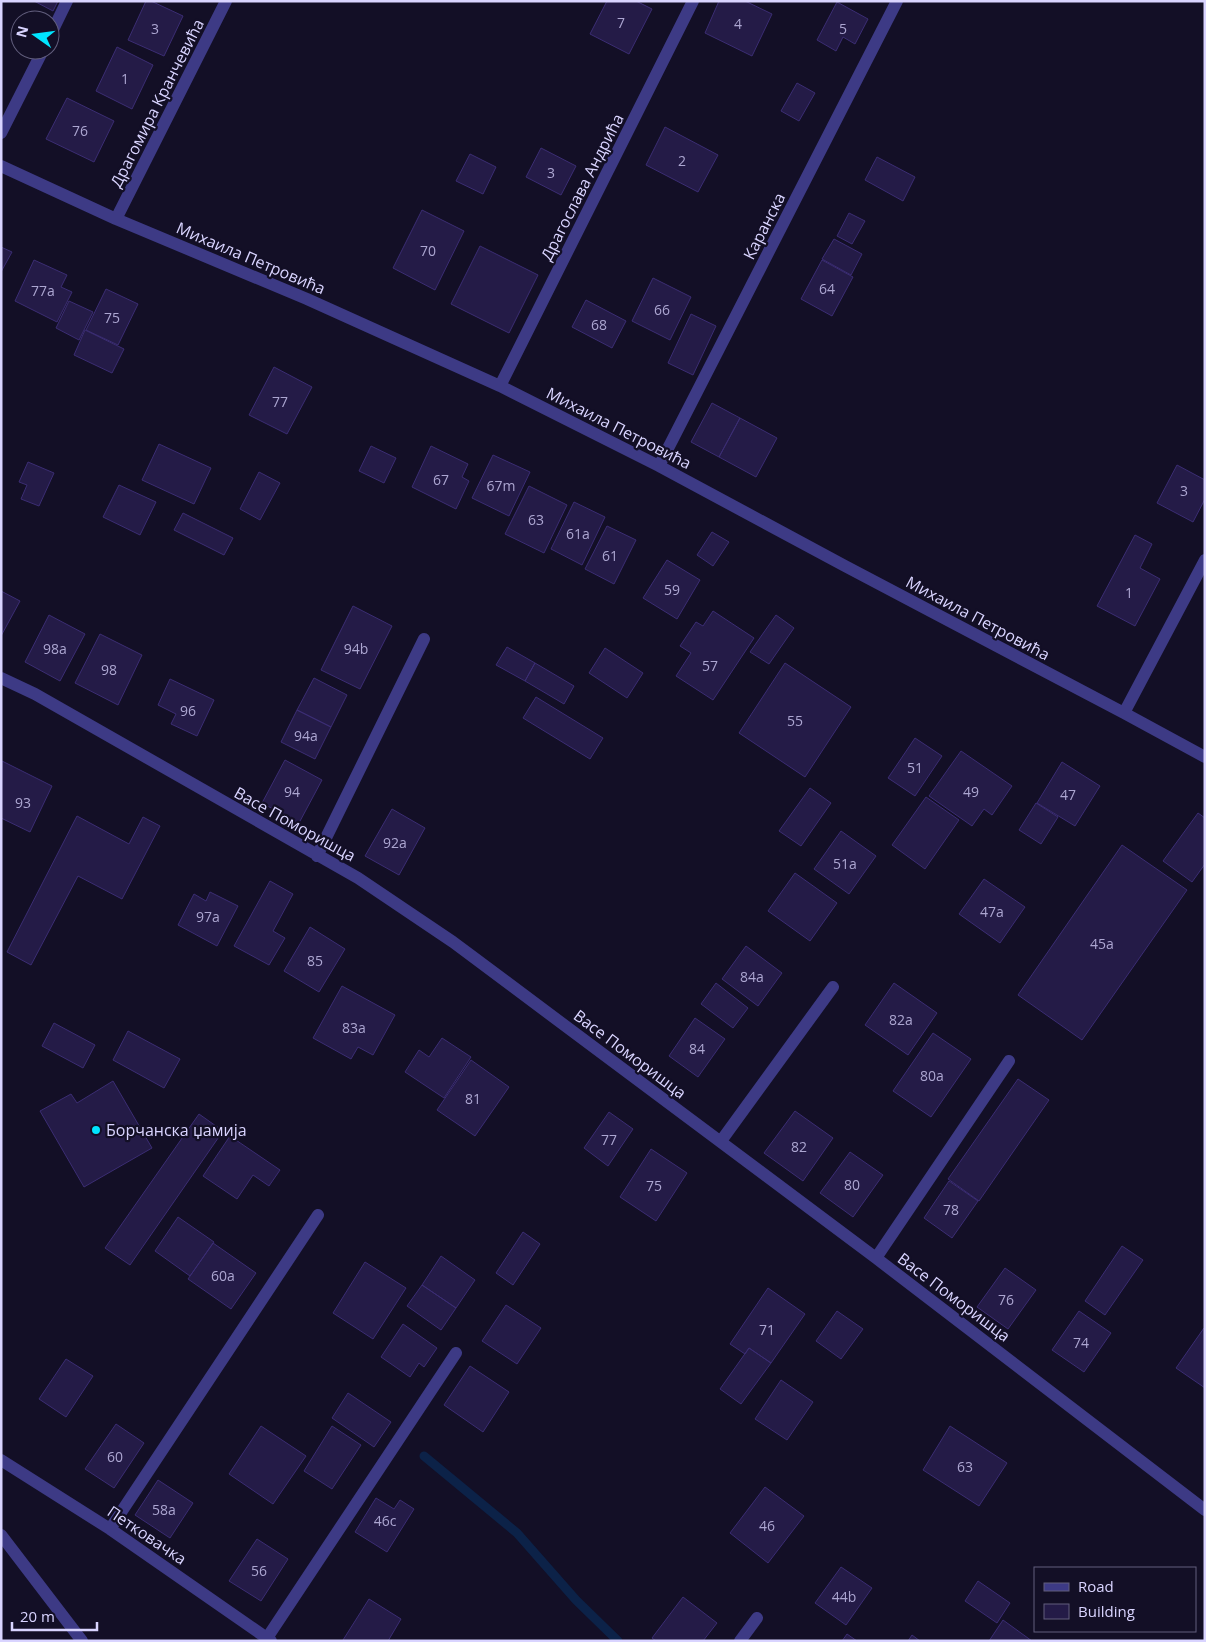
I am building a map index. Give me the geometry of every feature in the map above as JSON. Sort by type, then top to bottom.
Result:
[{"type":"street","points":[[60,15],[67,1]]},
{"type":"street","name":"Драгомира Кранчевића","points":[[116,219],[226,1]]},
{"type":"street","name":"Драгослава Андрића","points":[[500,386],[692,1]]},
{"type":"street","name":"Каранска","points":[[659,466],[897,1]]},
{"type":"street","points":[[1,133],[38,60]]},
{"type":"street","name":"Михаила Петровића","points":[[1,166],[116,219],[306,299],[500,386],[659,466],[1205,758]]},
{"type":"street","points":[[1124,713],[1205,560]]},
{"type":"street","points":[[317,856],[424,639]]},
{"type":"street","name":"Васе Поморишца","points":[[1,678],[35,694],[358,878],[454,942],[876,1258],[1205,1510]]},
{"type":"street","points":[[721,1141],[833,987]]},
{"type":"street","points":[[876,1258],[1009,1061]]},
{"type":"street","points":[[110,1529],[318,1215]]},
{"type":"street","points":[[269,1639],[456,1353]]},
{"type":"street","name":"Петковачка","points":[[1,1460],[110,1529],[269,1639]]},
{"type":"street","points":[[1,1535],[82,1641]]},
{"type":"street","points":[[740,1641],[757,1618]]},
{"type":"building","points":[[34,1],[58,1],[54,10]]},
{"type":"building","points":[[146,1],[151,1],[183,16],[164,56],[128,40]]},
{"type":"building","points":[[607,1],[636,1],[652,9],[629,54],[590,34]]},
{"type":"building","points":[[719,1],[745,1],[772,14],[752,56],[705,33]]},
{"type":"building","points":[[837,2],[868,19],[855,44],[843,37],[836,51],[817,40]]},
{"type":"building","points":[[117,47],[153,65],[132,109],[96,91]]},
{"type":"building","points":[[797,83],[815,93],[799,121],[781,111]]},
{"type":"building","points":[[67,98],[114,121],[94,162],[46,139]]},
{"type":"building","points":[[665,127],[718,155],[698,192],[646,165]]},
{"type":"building","points":[[541,148],[576,166],[561,195],[526,177]]},
{"type":"building","points":[[470,154],[496,167],[483,194],[456,181]]},
{"type":"building","points":[[877,157],[915,177],[903,201],[865,180]]},
{"type":"building","points":[[422,210],[464,231],[435,290],[393,268]]},
{"type":"building","points":[[849,213],[865,221],[852,244],[837,236]]},
{"type":"building","points":[[834,239],[862,254],[851,275],[822,259]]},
{"type":"building","points":[[480,246],[538,275],[509,333],[451,304]]},
{"type":"building","points":[[1,247],[12,252],[1,272]]},
{"type":"building","points":[[34,260],[67,275],[61,287],[72,292],[57,322],[15,301]]},
{"type":"building","points":[[822,260],[853,277],[832,316],[801,299]]},
{"type":"building","points":[[653,278],[691,297],[670,340],[632,321]]},
{"type":"building","points":[[106,289],[138,304],[118,345],[86,330]]},
{"type":"building","points":[[586,300],[626,321],[612,348],[572,327]]},
{"type":"building","points":[[69,301],[93,312],[79,340],[56,328]]},
{"type":"building","points":[[691,314],[716,326],[693,375],[668,363]]},
{"type":"building","points":[[85,330],[124,349],[112,373],[74,355]]},
{"type":"building","points":[[274,367],[312,387],[287,434],[249,415]]},
{"type":"building","points":[[712,403],[740,418],[719,457],[691,442]]},
{"type":"building","points":[[740,418],[777,438],[756,477],[719,457]]},
{"type":"building","points":[[159,444],[211,468],[194,504],[142,480]]},
{"type":"building","points":[[371,446],[396,458],[384,483],[359,471]]},
{"type":"building","points":[[431,446],[468,464],[462,477],[469,481],[456,509],[412,487]]},
{"type":"building","points":[[493,455],[530,472],[509,516],[472,498]]},
{"type":"building","points":[[28,462],[54,473],[39,506],[21,499],[27,485],[19,482]]},
{"type":"building","points":[[1177,465],[1205,480],[1205,499],[1193,522],[1157,503]]},
{"type":"building","points":[[259,472],[280,483],[260,520],[240,509]]},
{"type":"building","points":[[119,485],[156,502],[140,535],[103,517]]},
{"type":"building","points":[[529,486],[567,505],[544,553],[505,534]]},
{"type":"building","points":[[574,502],[605,517],[582,565],[551,549]]},
{"type":"building","points":[[183,513],[233,538],[224,555],[174,530]]},
{"type":"building","points":[[607,526],[636,540],[614,584],[585,569]]},
{"type":"building","points":[[712,532],[729,542],[713,566],[697,555]]},
{"type":"building","points":[[1135,535],[1152,544],[1140,568],[1160,579],[1135,626],[1097,606]]},
{"type":"building","points":[[667,560],[700,580],[677,619],[643,598]]},
{"type":"building","points":[[1,591],[20,601],[1,636]]},
{"type":"building","points":[[353,606],[392,626],[360,689],[321,670]]},
{"type":"building","points":[[713,611],[754,638],[713,700],[676,676],[691,653],[680,646],[696,622],[703,626]]},
{"type":"building","points":[[49,615],[85,634],[60,681],[25,662]]},
{"type":"building","points":[[776,615],[794,628],[769,664],[750,652]]},
{"type":"building","points":[[100,634],[142,655],[118,705],[75,683]]},
{"type":"building","points":[[507,647],[535,663],[525,681],[496,665]]},
{"type":"building","points":[[605,648],[643,673],[627,698],[589,673]]},
{"type":"building","points":[[535,663],[574,686],[564,704],[525,681]]},
{"type":"building","points":[[785,663],[851,707],[805,777],[739,733]]},
{"type":"building","points":[[314,678],[347,695],[331,727],[297,710]]},
{"type":"building","points":[[170,679],[214,700],[197,736],[171,724],[176,714],[158,705]]},
{"type":"building","points":[[536,697],[603,738],[590,759],[523,718]]},
{"type":"building","points":[[297,710],[331,727],[315,759],[281,742]]},
{"type":"building","points":[[915,738],[942,756],[915,796],[888,778]]},
{"type":"building","points":[[961,751],[1012,786],[992,815],[984,809],[972,826],[929,796]]},
{"type":"building","points":[[285,760],[322,780],[299,823],[262,803]]},
{"type":"building","points":[[2,761],[52,786],[30,832],[1,818]]},
{"type":"building","points":[[1062,762],[1100,786],[1075,826],[1037,803]]},
{"type":"building","points":[[810,788],[831,803],[801,846],[779,831]]},
{"type":"building","points":[[926,797],[959,820],[925,869],[892,845]]},
{"type":"building","points":[[1036,803],[1058,817],[1041,844],[1019,830]]},
{"type":"building","points":[[392,809],[425,828],[399,875],[365,856]]},
{"type":"building","points":[[1198,813],[1205,818],[1205,864],[1192,882],[1163,861]]},
{"type":"building","points":[[77,816],[129,844],[143,817],[160,826],[122,899],[78,876],[31,965],[7,952]]},
{"type":"building","points":[[841,831],[876,856],[849,894],[814,869]]},
{"type":"building","points":[[1122,845],[1187,890],[1082,1040],[1018,995]]},
{"type":"building","points":[[795,873],[837,903],[810,941],[768,911]]},
{"type":"building","points":[[984,879],[1025,907],[1000,943],[959,914]]},
{"type":"building","points":[[270,881],[293,894],[273,931],[285,938],[269,965],[234,946]]},
{"type":"building","points":[[210,892],[238,906],[217,946],[178,925],[194,894],[206,901]]},
{"type":"building","points":[[310,927],[345,949],[319,992],[284,971]]},
{"type":"building","points":[[746,946],[782,973],[758,1006],[722,979]]},
{"type":"building","points":[[716,983],[748,1008],[733,1028],[701,1004]]},
{"type":"building","points":[[894,983],[937,1013],[908,1055],[865,1025]]},
{"type":"building","points":[[342,986],[395,1015],[373,1055],[358,1047],[351,1059],[313,1038]]},
{"type":"building","points":[[695,1018],[725,1039],[698,1077],[669,1056]]},
{"type":"building","points":[[54,1023],[95,1045],[83,1068],[42,1046]]},
{"type":"building","points":[[128,1031],[180,1059],[164,1088],[113,1060]]},
{"type":"building","points":[[933,1033],[971,1059],[931,1117],[893,1091]]},
{"type":"building","points":[[442,1038],[471,1057],[444,1098],[405,1072],[419,1050],[429,1057]]},
{"type":"building","points":[[471,1060],[509,1087],[475,1136],[437,1110]]},
{"type":"building","points":[[1018,1079],[1049,1100],[979,1201],[948,1179]]},
{"type":"building","name":"Борчанска џамија","points":[[113,1081],[152,1148],[84,1187],[40,1111],[71,1094],[77,1103]]},
{"type":"building","points":[[795,1111],[833,1138],[803,1181],[764,1153]]},
{"type":"building","points":[[609,1112],[633,1129],[608,1166],[584,1148]]},
{"type":"building","points":[[199,1114],[223,1131],[130,1265],[105,1248]]},
{"type":"building","points":[[230,1136],[280,1170],[269,1186],[253,1175],[237,1199],[203,1176]]},
{"type":"building","points":[[651,1149],[687,1173],[656,1221],[620,1197]]},
{"type":"building","points":[[850,1152],[883,1175],[853,1217],[820,1193]]},
{"type":"building","points":[[949,1181],[978,1201],[952,1238],[924,1218]]},
{"type":"building","points":[[178,1217],[214,1242],[190,1276],[155,1251]]},
{"type":"building","points":[[523,1232],[540,1244],[513,1285],[496,1273]]},
{"type":"building","points":[[213,1243],[256,1273],[231,1309],[188,1279]]},
{"type":"building","points":[[1122,1246],[1143,1260],[1105,1315],[1085,1301]]},
{"type":"building","points":[[441,1256],[475,1280],[456,1308],[422,1285]]},
{"type":"building","points":[[365,1262],[406,1288],[373,1339],[333,1313]]},
{"type":"building","points":[[1005,1268],[1036,1290],[1008,1329],[977,1307]]},
{"type":"building","points":[[422,1285],[456,1308],[441,1330],[407,1306]]},
{"type":"building","points":[[768,1288],[805,1314],[771,1363],[749,1348],[745,1354],[730,1344]]},
{"type":"building","points":[[506,1305],[541,1328],[517,1364],[482,1341]]},
{"type":"building","points":[[837,1311],[863,1329],[841,1359],[816,1341]]},
{"type":"building","points":[[1079,1311],[1111,1333],[1084,1372],[1052,1350]]},
{"type":"building","points":[[403,1324],[437,1348],[424,1367],[419,1363],[410,1377],[381,1357]]},
{"type":"building","points":[[1205,1329],[1205,1388],[1176,1368]]},
{"type":"building","points":[[749,1348],[771,1363],[741,1404],[720,1389]]},
{"type":"building","points":[[66,1359],[93,1376],[66,1417],[39,1399]]},
{"type":"building","points":[[470,1366],[509,1392],[483,1432],[444,1405]]},
{"type":"building","points":[[781,1380],[813,1402],[787,1440],[755,1419]]},
{"type":"building","points":[[348,1393],[391,1422],[374,1447],[332,1418]]},
{"type":"building","points":[[116,1424],[144,1443],[114,1488],[85,1469]]},
{"type":"building","points":[[261,1426],[306,1456],[273,1504],[229,1474]]},
{"type":"building","points":[[332,1426],[361,1445],[332,1489],[304,1471]]},
{"type":"building","points":[[950,1426],[1007,1463],[979,1506],[923,1470]]},
{"type":"building","points":[[158,1480],[193,1503],[170,1538],[135,1515]]},
{"type":"building","points":[[765,1487],[804,1516],[768,1563],[730,1533]]},
{"type":"building","points":[[376,1498],[394,1509],[400,1500],[414,1509],[387,1552],[355,1532]]},
{"type":"building","points":[[257,1539],[288,1559],[261,1601],[229,1581]]},
{"type":"building","points":[[841,1567],[872,1588],[846,1625],[815,1603]]},
{"type":"building","points":[[978,1581],[1010,1603],[997,1623],[965,1601]]},
{"type":"building","points":[[683,1597],[717,1623],[703,1641],[656,1641],[652,1638]]},
{"type":"building","points":[[369,1599],[401,1619],[388,1641],[343,1640]]},
{"type":"building","points":[[1003,1620],[1032,1641],[989,1641]]},
{"type":"building","points":[[847,1634],[857,1641],[842,1641]]},
{"type":"building","points":[[912,1635],[920,1641],[908,1641]]},
{"type":"waterway","points":[[424,1456],[517,1533],[576,1600],[618,1641]]},
{"type":"place","name":"Борчанска џамија","points":[[96,1130]]}]
